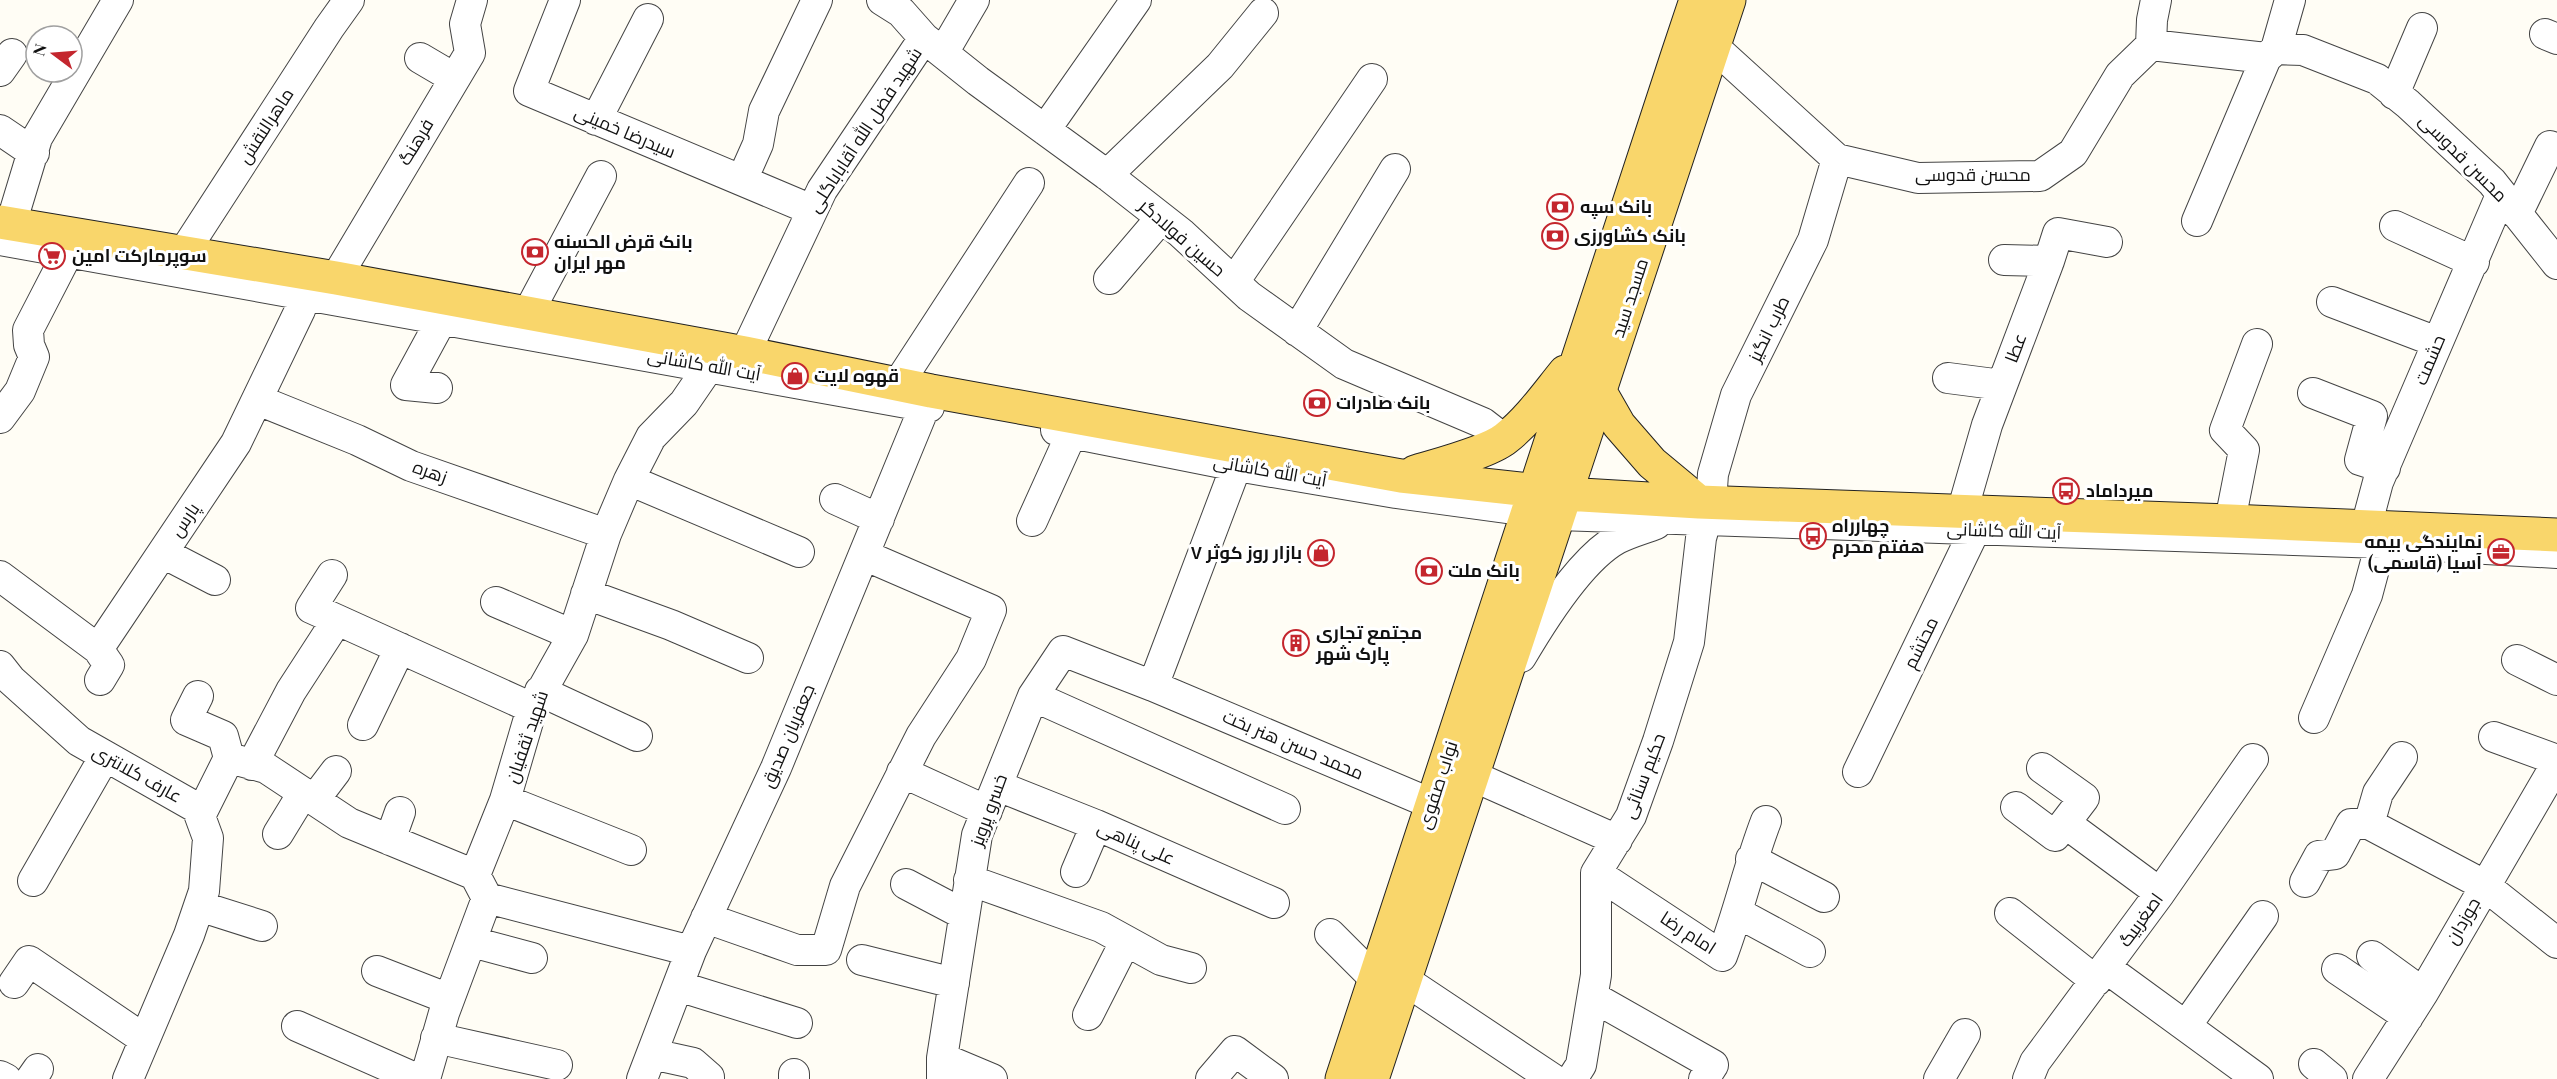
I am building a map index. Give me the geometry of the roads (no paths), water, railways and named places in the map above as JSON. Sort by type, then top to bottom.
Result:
[{"type":"main road","name":"مسجد سید","points":[[1529,501],[1696,0]]},
{"type":"main road","name":"مسجد سید","points":[[1561,504],[1730,0]]},
{"type":"main road","name":"آیت الله کاشانی","points":[[4,229],[73,243],[184,252],[446,311],[527,315],[725,356],[898,384],[928,399],[1240,457],[1401,476],[1529,501],[1973,518],[2230,521],[2377,533],[2557,535]]},
{"type":"main road","points":[[1401,476],[1467,456],[1505,440],[1577,357]]},
{"type":"main road","points":[[1599,390],[1619,425],[1652,463],[1705,509]]},
{"type":"main road","name":"نواب صفوی","points":[[1372,1079],[1390,980],[1432,804],[1529,501]]},
{"type":"main road","name":"نواب صفوی","points":[[1342,1079],[1390,980],[1475,777],[1561,504]]},
{"type":"street","points":[[4,229],[38,138],[118,0]]},
{"type":"street","name":"ماهرالنقش","points":[[184,252],[329,28],[350,0]]},
{"type":"street","name":"فرهنگ","points":[[318,282],[470,53],[465,24],[472,0]]},
{"type":"street","name":"سیدرضا خمینی","points":[[565,0],[529,91],[812,210]]},
{"type":"street","points":[[742,180],[758,144],[764,111],[817,0]]},
{"type":"street","name":"حسین فولادگر","points":[[882,0],[901,12],[933,46],[1107,174],[1161,218],[1249,296],[1344,364],[1483,423],[1505,440]]},
{"type":"street","name":"شهید فضل الله آقاباباگلی","points":[[725,356],[822,190],[933,46],[974,0]]},
{"type":"street","points":[[1045,130],[1136,0]]},
{"type":"street","points":[[2151,45],[2156,0]]},
{"type":"street","points":[[2197,221],[2271,54],[2290,0]]},
{"type":"street","points":[[1107,174],[1220,66],[1263,13]]},
{"type":"street","points":[[596,120],[648,19]]},
{"type":"street","points":[[2394,94],[2422,28]]},
{"type":"street","name":"محسن قدوسی","points":[[1714,47],[1838,159],[1918,178],[2040,176],[2073,153],[2120,75],[2151,45],[2271,54],[2303,50],[2377,79],[2408,104],[2483,174],[2557,264]]},
{"type":"street","points":[[420,58],[454,78]]},
{"type":"street","points":[[1234,282],[1372,79]]},
{"type":"street","points":[[0,130],[33,153]]},
{"type":"street","name":"حشمت","points":[[2314,718],[2367,595],[2385,468],[2474,262],[2509,204],[2550,146]]},
{"type":"street","name":"طرب انگیز","points":[[1705,509],[1736,395],[1813,240],[1838,159]]},
{"type":"street","points":[[1298,331],[1395,169]]},
{"type":"street","points":[[527,315],[601,176]]},
{"type":"street","points":[[898,384],[1029,183]]},
{"type":"street","points":[[1109,279],[1161,218]]},
{"type":"street","points":[[2395,226],[2474,262]]},
{"type":"street","name":"عطا","points":[[1973,518],[1987,425],[2058,233],[2107,242]]},
{"type":"street","points":[[1,416],[20,391],[34,357],[29,345],[28,330],[73,243]]},
{"type":"street","name":"آیت الله کاشانی","points":[[73,243],[318,282]]},
{"type":"street","points":[[2004,260],[2049,261]]},
{"type":"street","name":"پارس","points":[[98,649],[236,443],[318,282]]},
{"type":"street","points":[[2332,302],[2438,342]]},
{"type":"street","points":[[437,388],[406,385],[446,311]]},
{"type":"street","name":"آیت الله کاشانی","points":[[446,311],[725,356],[928,399]]},
{"type":"street","points":[[2230,521],[2244,450],[2225,430],[2257,344]]},
{"type":"street","name":"شهید ثقفیان","points":[[425,1079],[449,999],[472,942],[481,887],[536,699],[573,635],[606,534],[629,480],[651,437],[725,356]]},
{"type":"street","points":[[1948,378],[2002,385]]},
{"type":"street","points":[[2313,393],[2372,416],[2360,460],[2385,468]]},
{"type":"street","name":"جعفریان صدیق","points":[[647,1066],[691,951],[776,768],[928,399]]},
{"type":"street","name":"زهره","points":[[258,400],[357,440],[411,466],[606,534]]},
{"type":"street","points":[[1032,521],[1076,425]]},
{"type":"street","points":[[1154,686],[1240,457]]},
{"type":"street","name":"آیت الله کاشانی","points":[[1240,457],[1396,493],[1529,501]]},
{"type":"street","points":[[629,480],[800,552]]},
{"type":"street","points":[[835,499],[879,519]]},
{"type":"street","name":"آیت الله کاشانی","points":[[1561,504],[1667,520],[1705,509]]},
{"type":"street","name":"حکیم سنائی","points":[[1596,873],[1631,816],[1658,741],[1689,642],[1705,509]]},
{"type":"street","name":"آیت الله کاشانی","points":[[1973,518],[2377,533],[2557,553]]},
{"type":"street","name":"محتشم","points":[[1858,772],[1973,518]]},
{"type":"street","points":[[1502,692],[1545,616],[1589,563],[1616,539],[1667,520]]},
{"type":"street","points":[[163,553],[215,580]]},
{"type":"street","points":[[706,918],[797,950],[826,950],[845,886],[921,736],[971,659],[991,610],[864,555]]},
{"type":"street","points":[[332,574],[311,608],[336,620],[369,621],[399,648],[637,736]]},
{"type":"street","points":[[0,576],[98,649],[110,665],[100,680]]},
{"type":"street","points":[[586,594],[667,635],[748,658]]},
{"type":"street","points":[[496,602],[573,635]]},
{"type":"street","points":[[200,816],[291,691],[336,620]]},
{"type":"street","points":[[363,725],[399,648]]},
{"type":"street","name":"خسرو پرویز","points":[[942,1069],[963,914],[977,835],[1033,696],[1063,651],[1154,686]]},
{"type":"street","points":[[2517,660],[2557,681]]},
{"type":"street","name":"عارف کلانتری","points":[[0,666],[11,680],[79,741],[197,808],[208,838],[204,891],[144,1039],[136,1077]]},
{"type":"street","name":"محمد حسن هنر بخت","points":[[1154,686],[1432,804]]},
{"type":"street","points":[[198,696],[186,720],[223,736],[241,761],[266,768],[349,823],[390,840],[481,887],[691,951]]},
{"type":"street","points":[[1033,696],[1285,809]]},
{"type":"street","points":[[2494,737],[2554,774]]},
{"type":"street","points":[[33,881],[105,756]]},
{"type":"street","points":[[2369,824],[2378,793],[2402,757]]},
{"type":"street","name":"اصغربیگ","points":[[2028,1079],[2035,1062],[2160,893],[2253,759]]},
{"type":"street","points":[[2016,807],[2055,836],[2084,798],[2042,768]]},
{"type":"street","points":[[278,834],[308,796],[336,771]]},
{"type":"street","name":"علی پناهی","points":[[902,772],[1096,825],[1274,903]]},
{"type":"street","name":"جوزدان","points":[[2368,1079],[2416,1005],[2484,885],[2554,774]]},
{"type":"street","points":[[1475,777],[1617,840]]},
{"type":"street","points":[[506,800],[631,850]]},
{"type":"street","points":[[390,840],[400,812]]},
{"type":"street","name":"امام رضا","points":[[1596,873],[1722,956],[1738,913],[1751,860],[1766,820]]},
{"type":"street","points":[[2065,823],[2160,893]]},
{"type":"street","points":[[2306,882],[2319,856],[2335,854],[2351,824],[2369,824],[2484,885],[2557,943]]},
{"type":"street","points":[[1076,872],[1096,825]]},
{"type":"street","points":[[1751,860],[1824,897]]},
{"type":"street","points":[[1572,1079],[1581,1065],[1596,975],[1596,873]]},
{"type":"street","points":[[969,880],[1101,927],[1161,960],[1191,968]]},
{"type":"street","points":[[906,884],[963,914]]},
{"type":"street","points":[[199,906],[262,926]]},
{"type":"street","points":[[1738,913],[1810,952]]},
{"type":"street","points":[[2010,913],[2101,974],[2186,1026],[2249,1076]]},
{"type":"street","points":[[2186,1026],[2263,916]]},
{"type":"street","points":[[1330,934],[1390,980],[1553,1079]]},
{"type":"street","points":[[472,942],[532,958]]},
{"type":"street","points":[[1088,1016],[1125,942]]},
{"type":"street","points":[[2372,956],[2416,1005]]},
{"type":"street","points":[[862,960],[954,982]]},
{"type":"street","points":[[14,982],[29,961],[144,1039]]},
{"type":"street","points":[[2337,969],[2416,1005]]},
{"type":"street","points":[[377,971],[449,999]]},
{"type":"street","points":[[678,986],[797,1023]]},
{"type":"street","points":[[1593,997],[1713,1065],[1704,1079]]},
{"type":"street","points":[[297,1026],[417,1079]]},
{"type":"street","points":[[1946,1076],[1965,1034]]},
{"type":"street","points":[[436,1038],[557,1065]]},
{"type":"street","points":[[1211,1079],[1235,1052],[1273,1079]]},
{"type":"street","points":[[647,1066],[693,1064],[709,1079]]},
{"type":"street","points":[[942,1069],[992,1079]]},
{"type":"street","points":[[0,1076],[6,1079]]},
{"type":"place","name":"بانک سپه","points":[[1560,207]]},
{"type":"place","name":"بانک کشاورزی","points":[[1555,236]]},
{"type":"place","name":"بانک قرض الحسنه مهر ایران","points":[[535,252]]},
{"type":"place","name":"سوپرمارکت امین","points":[[52,256]]},
{"type":"place","name":"قهوه لایت","points":[[795,376]]},
{"type":"place","name":"بانک صادرات","points":[[1317,403]]},
{"type":"place","name":"میرداماد","points":[[2066,491]]},
{"type":"place","name":"چهارراه هفتم محرم","points":[[1813,536]]},
{"type":"place","name":"نمایندگی بیمه آسیا (قاسمی)","points":[[2501,552]]},
{"type":"place","name":"بازار روز کوثر ۷","points":[[1321,553]]},
{"type":"place","name":"بانک ملت","points":[[1429,571]]},
{"type":"place","name":"مجتمع تجاری پارک شهر","points":[[1296,643]]}]
